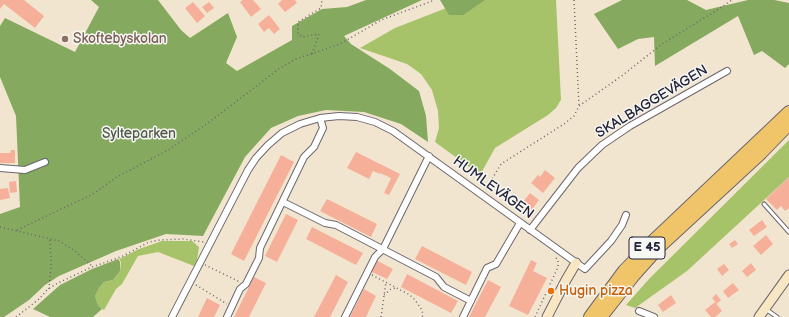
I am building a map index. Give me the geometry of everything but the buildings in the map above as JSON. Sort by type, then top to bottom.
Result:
[{"type":"highway","name":"E 45","points":[[590,317],[624,271],[653,241],[789,112]]},
{"type":"highway","name":"E 45","points":[[601,317],[634,275],[660,247],[688,219],[761,153],[789,124]]},
{"type":"street","name":"SKALBAGGEVÄGEN","points":[[530,230],[578,168],[602,145],[630,126],[727,71]]},
{"type":"street","name":"HUMLEVÄGEN","points":[[172,317],[248,170],[256,158],[282,133],[300,124],[320,118],[339,116],[357,117],[375,122],[393,131],[576,263]]},
{"type":"street","points":[[227,317],[240,289],[246,284],[259,258],[260,248],[304,156],[314,147],[323,128],[320,118]]},
{"type":"street","points":[[345,317],[375,257],[383,249],[429,156]]},
{"type":"street","points":[[0,168],[25,170],[45,162]]},
{"type":"street","points":[[282,202],[325,224],[336,225],[436,276],[444,287],[471,301]]},
{"type":"street","points":[[546,317],[576,263],[585,269],[611,240],[622,225],[626,215]]},
{"type":"street","points":[[463,317],[487,268],[496,264],[520,223]]},
{"type":"street","points":[[759,317],[789,275]]},
{"type":"street","points":[[639,310],[654,317]]},
{"type":"lane","points":[[764,204],[789,232]]},
{"type":"lane","points":[[765,309],[778,317]]},
{"type":"path","points":[[312,54],[319,34],[302,37],[298,34],[298,22],[320,8],[322,0]]},
{"type":"path","points":[[17,230],[93,194],[118,177],[168,150],[208,123],[280,68],[296,59],[340,44],[381,20],[435,0]]},
{"type":"path","points":[[574,0],[579,106]]},
{"type":"path","points":[[483,195],[501,164],[564,124],[574,116],[579,106],[623,75],[662,44],[732,0]]},
{"type":"path","points":[[0,227],[17,230],[64,243],[92,267]]},
{"type":"path","points":[[48,290],[51,264],[50,239]]},
{"type":"path","points":[[16,317],[58,283],[92,267],[123,256],[149,242],[183,239],[211,243]]},
{"type":"path","points":[[535,317],[558,267],[558,260],[554,256]]},
{"type":"path","points":[[200,263],[246,284]]},
{"type":"path","points":[[367,272],[410,294],[422,310],[422,316],[426,317]]},
{"type":"path","points":[[191,280],[198,286],[232,306]]},
{"type":"path","points":[[381,317],[386,282]]},
{"type":"path","points":[[384,295],[391,289],[397,287]]},
{"type":"green space","name":"Sylteparken","points":[[91,0],[158,0],[181,30],[190,38],[228,13],[237,37],[226,63],[237,71],[292,40],[292,26],[322,9],[347,7],[366,0],[422,0],[344,36],[351,44],[390,69],[419,91],[426,116],[428,142],[401,124],[364,112],[326,110],[298,116],[271,128],[245,157],[203,236],[166,234],[116,251],[59,276],[45,285],[29,300],[4,317],[0,317],[0,214],[20,207],[16,116],[0,77],[0,26],[5,18],[75,52],[99,7]]},
{"type":"green space","points":[[440,0],[485,0],[463,15],[449,15]]},
{"type":"green space","points":[[467,0],[556,0],[561,100],[556,108],[548,115],[495,148],[480,175],[435,142],[439,128],[438,111],[432,90],[421,74],[407,64],[360,48],[395,28]]},
{"type":"green space","points":[[622,0],[687,0],[706,10],[748,0],[774,0],[789,3],[789,64],[785,68],[762,51],[754,55],[738,16],[655,66],[654,37],[638,39],[618,49],[594,14]]},
{"type":"green space","points":[[789,140],[789,177],[687,271],[635,308],[626,305],[649,279]]},
{"type":"green space","points":[[162,241],[192,241],[199,247],[197,260],[194,266],[158,252],[138,256],[122,284],[116,289],[104,310],[102,309],[98,305],[95,296],[104,282],[113,280],[120,271],[121,262],[119,259],[139,249]]},
{"type":"green space","points":[[118,259],[120,262],[120,271],[113,280],[104,282],[99,288],[95,296],[98,305],[102,309],[93,317],[50,317],[33,309],[60,285],[92,269]]},
{"type":"place","name":"Skoftebyskolan","points":[[65,39]]},
{"type":"place","name":"Hugin pizza","points":[[551,291]]}]
